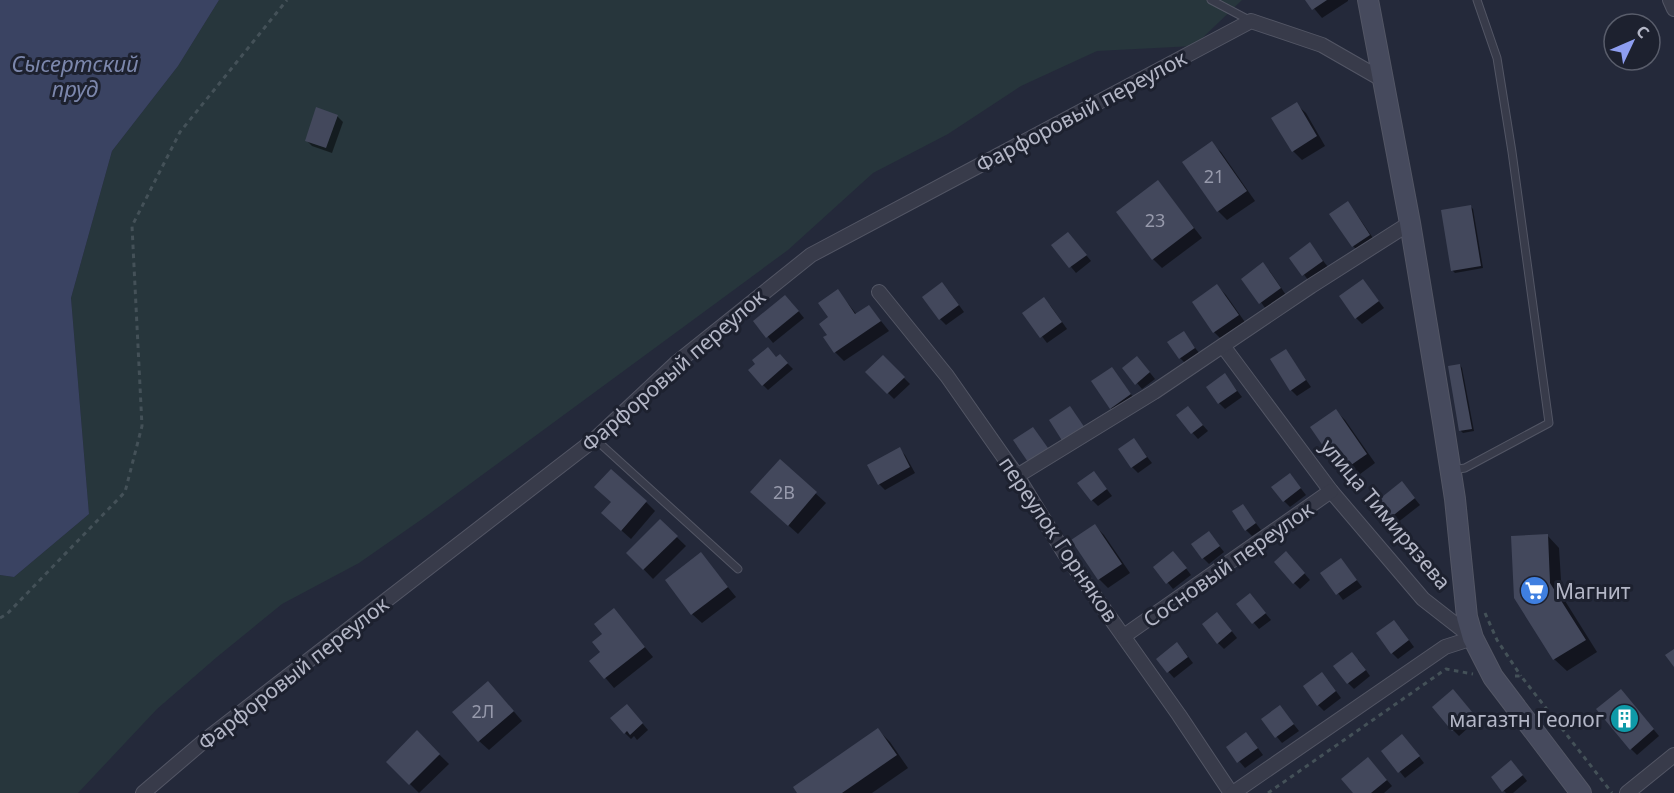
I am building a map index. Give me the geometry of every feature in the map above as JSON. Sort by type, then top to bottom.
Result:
[{"type":"street","points":[[1239,791],[1445,647],[1473,638],[1467,617],[1451,471],[1410,223],[1368,0]]},
{"type":"street","points":[[1670,0],[1674,9]]},
{"type":"street","points":[[1251,21],[1322,45],[1383,80]]},
{"type":"street","name":"Фарфоровый переулок","points":[[143,793],[204,741],[595,439],[675,364],[811,255],[1251,21]]},
{"type":"street","points":[[1017,476],[1154,392],[1311,286],[1410,223]]},
{"type":"street","name":"переулок Горняков","points":[[879,292],[947,376],[1017,476],[1065,554],[1239,791]]},
{"type":"street","name":"улица Тимирязева","points":[[1223,346],[1331,491],[1423,599],[1473,638],[1493,677],[1581,793]]},
{"type":"street","name":"Сосновый переулок","points":[[1125,636],[1331,491]]},
{"type":"street","points":[[1627,793],[1674,755]]},
{"type":"lane","points":[[1211,0],[1251,21]]},
{"type":"lane","points":[[1451,471],[1465,468],[1549,423],[1497,58],[1477,0]]},
{"type":"lane","points":[[595,439],[738,569]]},
{"type":"path","points":[[0,618],[7,614],[125,492],[142,426],[132,226],[180,132],[287,0]]},
{"type":"path","points":[[1484,610],[1497,640],[1521,676],[1612,793]]},
{"type":"path","points":[[1268,793],[1446,669],[1493,677],[1521,676]]},
{"type":"shaded area","points":[[219,0],[1242,0],[1194,46],[1097,51],[1021,86],[948,134],[873,173],[788,250],[425,517],[359,563],[282,604],[157,709],[78,793],[0,793],[0,575],[14,577],[89,514],[71,298],[112,151],[178,66]]},
{"type":"water","name":"Сысертский пруд","points":[[0,0],[219,0],[178,66],[112,151],[71,298],[89,514],[14,577],[0,575]]},
{"type":"building","points":[[1305,0],[1327,0],[1312,10]]},
{"type":"building","points":[[1297,102],[1317,136],[1292,152],[1271,118]]},
{"type":"building","points":[[316,107],[338,115],[326,148],[305,141]]},
{"type":"building","points":[[1212,141],[1247,191],[1217,212],[1182,162]]},
{"type":"building","points":[[1158,180],[1194,228],[1152,260],[1116,212]]},
{"type":"building","points":[[1348,201],[1370,235],[1352,247],[1329,214]]},
{"type":"building","points":[[1471,205],[1481,266],[1451,271],[1441,210]]},
{"type":"building","points":[[1068,232],[1087,255],[1069,268],[1051,245]]},
{"type":"building","points":[[1310,242],[1323,261],[1302,276],[1289,258]]},
{"type":"building","points":[[1263,262],[1281,288],[1259,304],[1241,279]]},
{"type":"building","points":[[1363,279],[1379,301],[1355,319],[1339,296]]},
{"type":"building","points":[[942,282],[959,305],[939,320],[922,297]]},
{"type":"building","points":[[1217,284],[1239,315],[1213,333],[1192,302]]},
{"type":"building","points":[[838,289],[855,314],[869,305],[881,321],[834,353],[823,337],[827,335],[819,324],[828,317],[818,303]]},
{"type":"building","points":[[785,295],[799,311],[766,338],[753,321]]},
{"type":"building","points":[[1044,297],[1062,322],[1040,338],[1022,313]]},
{"type":"building","points":[[1184,331],[1195,348],[1179,359],[1167,342]]},
{"type":"building","points":[[768,347],[776,357],[780,354],[788,363],[762,386],[748,370],[755,364],[752,360]]},
{"type":"building","points":[[1286,349],[1306,380],[1290,391],[1270,359]]},
{"type":"building","points":[[883,355],[905,377],[887,394],[865,372]]},
{"type":"building","points":[[1137,356],[1150,372],[1135,385],[1122,368]]},
{"type":"building","points":[[1460,364],[1472,429],[1459,431],[1448,366]]},
{"type":"building","points":[[1112,367],[1131,394],[1110,409],[1091,381]]},
{"type":"building","points":[[1225,373],[1237,391],[1218,404],[1206,387]]},
{"type":"building","points":[[1070,406],[1085,428],[1063,442],[1049,420]]},
{"type":"building","points":[[1188,406],[1203,425],[1191,434],[1176,415]]},
{"type":"building","points":[[1336,409],[1367,454],[1341,472],[1310,427]]},
{"type":"building","points":[[1033,427],[1048,448],[1028,462],[1013,440]]},
{"type":"building","points":[[1134,438],[1147,457],[1131,468],[1118,449]]},
{"type":"building","points":[[900,447],[910,467],[878,485],[867,465]]},
{"type":"building","points":[[780,459],[817,492],[788,526],[750,492]]},
{"type":"building","points":[[611,469],[647,501],[621,531],[601,513],[611,502],[594,487]]},
{"type":"building","points":[[1094,471],[1107,489],[1091,501],[1077,483]]},
{"type":"building","points":[[1290,473],[1301,488],[1283,502],[1271,487]]},
{"type":"building","points":[[1402,481],[1415,498],[1390,518],[1377,501]]},
{"type":"building","points":[[1243,504],[1256,523],[1245,531],[1232,511]]},
{"type":"building","points":[[660,519],[678,536],[643,570],[626,553]]},
{"type":"building","points":[[1095,524],[1122,564],[1098,580],[1071,540]]},
{"type":"building","points":[[1209,531],[1220,546],[1202,559],[1191,544]]},
{"type":"building","name":"Магнит","points":[[1548,534],[1550,583],[1586,640],[1553,660],[1514,598],[1511,536]]},
{"type":"building","points":[[1173,551],[1187,568],[1166,584],[1153,567]]},
{"type":"building","points":[[1286,551],[1305,573],[1293,584],[1274,562]]},
{"type":"building","points":[[701,552],[728,587],[691,615],[665,580]]},
{"type":"building","points":[[1341,558],[1357,580],[1336,595],[1320,573]]},
{"type":"building","points":[[1250,593],[1266,613],[1252,624],[1236,604]]},
{"type":"building","points":[[614,608],[645,647],[604,679],[589,661],[600,652],[592,642],[602,634],[594,624]]},
{"type":"building","points":[[1217,612],[1232,631],[1217,644],[1202,624]]},
{"type":"building","points":[[1394,620],[1409,640],[1391,654],[1376,633]]},
{"type":"building","points":[[1177,642],[1188,657],[1167,673],[1156,659]]},
{"type":"building","points":[[1674,649],[1674,667],[1665,655]]},
{"type":"building","points":[[1352,652],[1366,670],[1347,684],[1333,666]]},
{"type":"building","points":[[1322,672],[1336,691],[1317,706],[1303,686]]},
{"type":"building","points":[[488,681],[514,711],[478,742],[452,712]]},
{"type":"building","points":[[1453,689],[1473,713],[1452,731],[1432,707]]},
{"type":"building","name":"магазтн Геолог","points":[[1621,689],[1654,729],[1630,750],[1596,709]]},
{"type":"building","points":[[627,704],[643,723],[630,735],[627,731],[624,734],[610,718]]},
{"type":"building","points":[[1280,705],[1294,724],[1275,738],[1261,719]]},
{"type":"building","points":[[878,728],[897,755],[842,793],[797,793],[793,787]]},
{"type":"building","points":[[417,730],[440,754],[409,785],[386,762]]},
{"type":"building","points":[[1246,732],[1258,748],[1237,763],[1226,747]]},
{"type":"building","points":[[1402,734],[1420,756],[1398,773],[1381,751]]},
{"type":"building","points":[[1368,757],[1387,780],[1371,793],[1353,793],[1341,779]]},
{"type":"building","points":[[1511,760],[1523,775],[1502,792],[1491,777]]},
{"type":"place","name":"Магнит","points":[[1534,591]]},
{"type":"place","name":"магазтн Геолог","points":[[1625,719]]}]
